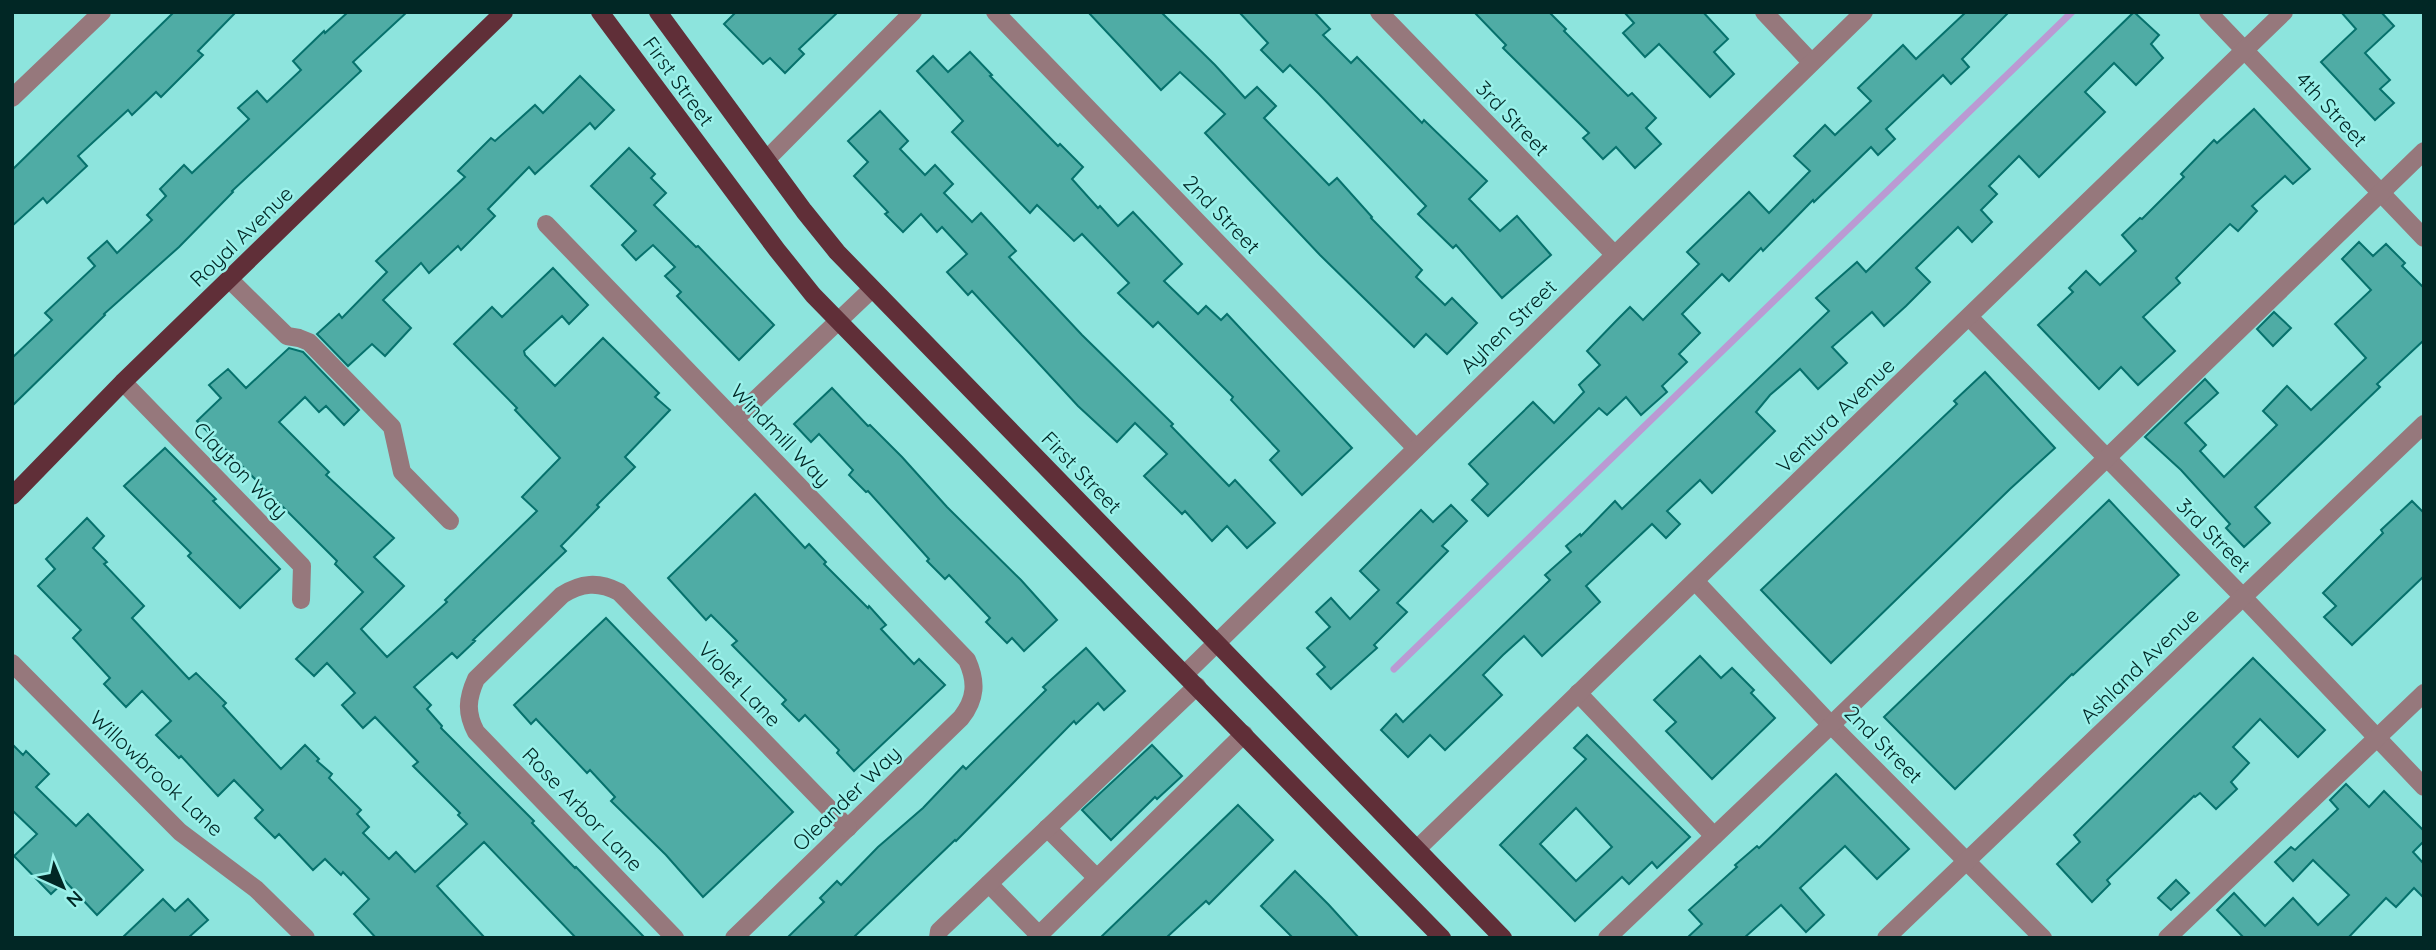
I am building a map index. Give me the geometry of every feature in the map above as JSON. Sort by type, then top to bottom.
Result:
[{"type":"main road","name":"Royal Avenue","points":[[12,496],[123,382],[504,12]]},
{"type":"main road","name":"First Street","points":[[600,12],[777,250],[838,321],[1442,938]]},
{"type":"main road","name":"First Street","points":[[658,12],[836,252],[1503,938]]},
{"type":"street","points":[[12,98],[103,12]]},
{"type":"street","points":[[767,159],[913,12]]},
{"type":"street","name":"2nd Street","points":[[995,12],[1416,448]]},
{"type":"street","name":"3rd Street","points":[[1379,12],[1614,254]]},
{"type":"street","points":[[1764,12],[1811,62]]},
{"type":"street","name":"Ayhen Street","points":[[938,938],[939,931],[1047,828],[1191,680],[1215,643],[1864,12]]},
{"type":"street","name":"4th Street","points":[[2208,12],[2424,237]]},
{"type":"street","name":"Ventura Avenue","points":[[1417,849],[2284,12]]},
{"type":"street","points":[[1607,938],[2424,151]]},
{"type":"street","name":"Windmill Way","points":[[546,224],[967,660],[975,682]]},
{"type":"street","points":[[229,279],[287,336],[309,342],[392,427],[402,472],[450,521]]},
{"type":"street","points":[[734,419],[872,289]]},
{"type":"street","name":"3rd Street","points":[[1970,318],[2243,597],[2424,787]]},
{"type":"street","name":"Clayton Way","points":[[123,382],[302,566],[301,600]]},
{"type":"street","name":"Ashland Avenue","points":[[1886,938],[2424,424]]},
{"type":"street","name":"2nd Street","points":[[1695,581],[2042,938]]},
{"type":"street","name":"Violet Lane","points":[[468,706],[469,695],[476,679],[562,595],[575,587],[592,584],[607,586],[619,592],[848,828]]},
{"type":"street","name":"Willowbrook Lane","points":[[12,663],[180,832],[256,889],[306,938]]},
{"type":"street","name":"Oleander Way","points":[[734,938],[961,718],[974,694],[975,682]]},
{"type":"street","points":[[1578,693],[1714,836]]},
{"type":"street","points":[[2167,938],[2424,693]]},
{"type":"street","name":"Rose Arbor Lane","points":[[468,706],[477,732],[675,938]]},
{"type":"street","points":[[989,884],[1037,936],[1244,734]]},
{"type":"street","points":[[1047,828],[1097,878]]},
{"type":"building","points":[[174,12],[236,12],[198,51],[203,55],[161,97],[156,92],[132,115],[128,110],[78,156],[87,166],[47,203],[43,198],[12,226],[12,170]]},
{"type":"building","points":[[348,12],[407,12],[353,62],[361,71],[232,191],[179,247],[104,314],[12,406],[12,358],[52,320],[45,313],[95,266],[88,258],[107,241],[117,253],[152,220],[147,215],[166,196],[160,189],[184,165],[192,173],[249,119],[238,108],[257,91],[267,102],[301,70],[293,61]]},
{"type":"building","points":[[736,12],[838,12],[799,49],[804,54],[785,73],[770,58],[763,64],[724,24]]},
{"type":"building","points":[[1088,12],[1161,12],[1245,98],[1257,87],[1276,106],[1264,118],[1329,185],[1337,178],[1371,218],[1422,270],[1416,277],[1445,305],[1452,298],[1477,323],[1447,354],[1426,334],[1414,347],[1320,255],[1205,133],[1225,114],[1180,72],[1161,90]]},
{"type":"building","points":[[1239,12],[1314,12],[1330,29],[1323,35],[1351,63],[1357,57],[1422,123],[1424,120],[1487,181],[1469,199],[1500,231],[1517,216],[1551,255],[1502,298],[1456,245],[1453,248],[1418,214],[1426,206],[1319,94],[1290,65],[1283,72],[1261,50],[1268,43]]},
{"type":"building","points":[[1474,12],[1549,12],[1628,96],[1632,93],[1656,118],[1646,128],[1661,144],[1635,168],[1616,147],[1603,159],[1583,138],[1589,133],[1503,48],[1506,45]]},
{"type":"building","points":[[1624,12],[1703,12],[1728,39],[1714,52],[1734,74],[1710,97],[1659,44],[1645,57],[1623,33],[1634,23]]},
{"type":"building","points":[[1966,12],[2009,12],[1962,59],[1969,67],[1951,84],[1943,75],[1886,129],[1895,139],[1878,155],[1871,147],[1763,251],[1761,248],[1729,281],[1722,274],[1682,314],[1700,333],[1679,354],[1687,362],[1662,386],[1667,392],[1641,415],[1626,397],[1607,415],[1599,408],[1488,516],[1472,500],[1488,484],[1469,464],[1533,402],[1554,423],[1584,392],[1579,385],[1600,365],[1587,351],[1630,307],[1643,320],[1699,264],[1687,252],[1749,192],[1769,213],[1810,171],[1794,156],[1825,125],[1835,135],[1871,101],[1858,88],[1903,45],[1916,59]]},
{"type":"building","points":[[2134,12],[2159,35],[2151,44],[2163,58],[2136,85],[2114,63],[2085,92],[2105,112],[2039,177],[2019,156],[1989,186],[1997,194],[1981,210],[1992,222],[1972,242],[1958,227],[1916,268],[1930,282],[1906,306],[1884,326],[1872,312],[1832,347],[1847,363],[1818,389],[1800,369],[1770,395],[1756,412],[1775,431],[1712,493],[1700,480],[1667,511],[1680,524],[1666,538],[1652,524],[1586,586],[1600,602],[1542,656],[1524,636],[1503,655],[1483,675],[1502,695],[1445,750],[1430,735],[1408,757],[1381,730],[1396,714],[1403,722],[1550,580],[1545,575],[1571,552],[1566,546],[1580,534],[1581,536],[1615,501],[1622,509],[1829,311],[1816,298],[1857,262],[1866,272]]},
{"type":"building","points":[[2341,12],[2381,12],[2394,26],[2365,53],[2390,80],[2380,89],[2394,103],[2375,120],[2321,62],[2356,29]]},
{"type":"building","points":[[970,52],[1058,146],[1060,144],[1083,167],[1072,179],[1098,208],[1100,206],[1118,226],[1133,212],[1182,264],[1164,281],[1198,314],[1206,306],[1221,320],[1227,314],[1352,448],[1302,495],[1270,460],[1279,451],[1231,400],[1233,397],[1158,322],[1153,327],[1118,293],[1129,283],[1082,234],[1074,241],[1037,205],[1030,213],[952,132],[963,121],[917,71],[933,56],[948,72]]},
{"type":"building","points":[[580,76],[614,110],[595,129],[590,123],[535,174],[529,167],[488,209],[495,216],[461,250],[458,246],[429,273],[421,263],[383,300],[411,328],[385,356],[372,344],[348,366],[317,334],[339,314],[342,318],[387,272],[376,261],[465,177],[458,171],[491,138],[495,141],[535,105],[543,113]]},
{"type":"building","points":[[2254,109],[2310,169],[2293,184],[2285,176],[2252,206],[2257,211],[2238,231],[2230,224],[2176,278],[2180,283],[2143,317],[2175,351],[2138,385],[2121,367],[2099,389],[2038,325],[2073,292],[2069,288],[2086,271],[2100,285],[2136,251],[2122,235],[2184,177],[2181,174],[2214,140],[2217,143]]},
{"type":"building","points":[[880,111],[908,141],[900,149],[925,175],[935,165],[953,184],[944,193],[972,222],[981,213],[1016,251],[1009,257],[1082,335],[1173,424],[1171,426],[1229,486],[1235,480],[1275,523],[1247,548],[1227,526],[1212,541],[1185,511],[1182,514],[1144,476],[1167,454],[1135,423],[1117,442],[1078,406],[972,291],[968,295],[947,272],[967,254],[942,227],[937,232],[921,214],[903,232],[885,214],[888,212],[854,176],[868,162],[848,141]]},
{"type":"building","points":[[629,148],[655,174],[651,178],[666,193],[654,205],[698,246],[774,325],[739,360],[677,296],[681,292],[665,276],[675,267],[653,245],[636,260],[622,245],[636,231],[591,186]]},
{"type":"building","points":[[2359,242],[2373,256],[2386,244],[2405,263],[2402,266],[2424,288],[2424,340],[2377,384],[2380,387],[2255,507],[2270,523],[2244,547],[2226,528],[2230,524],[2181,470],[2145,437],[2205,379],[2218,393],[2185,423],[2206,445],[2200,451],[2224,477],[2277,425],[2263,411],[2287,386],[2311,410],[2366,358],[2335,324],[2371,290],[2342,259]]},
{"type":"building","points":[[553,268],[588,305],[569,324],[562,316],[524,351],[525,355],[555,386],[603,338],[659,393],[655,397],[670,410],[625,457],[635,467],[561,546],[566,551],[457,658],[452,653],[414,687],[431,705],[427,709],[441,728],[645,938],[576,938],[484,842],[437,886],[485,938],[376,938],[354,914],[369,899],[343,872],[341,875],[325,859],[313,870],[279,834],[275,838],[255,818],[263,810],[234,780],[218,796],[181,756],[179,758],[156,735],[171,721],[142,691],[126,707],[104,684],[110,678],[73,638],[81,630],[38,586],[55,569],[46,559],[87,518],[104,536],[93,548],[107,562],[104,564],[144,606],[132,618],[189,679],[196,673],[226,703],[223,706],[281,769],[305,745],[319,759],[317,761],[332,774],[329,778],[361,810],[357,814],[369,827],[363,833],[389,859],[396,852],[415,872],[467,824],[458,815],[460,813],[413,766],[418,762],[375,717],[363,728],[342,705],[355,693],[327,663],[314,676],[296,659],[363,592],[335,564],[337,561],[197,421],[221,398],[209,385],[228,369],[246,388],[289,348],[303,352],[359,410],[344,425],[326,406],[319,412],[305,397],[279,422],[329,472],[326,475],[394,538],[374,557],[404,586],[361,629],[387,657],[447,602],[445,600],[537,511],[522,497],[560,458],[515,410],[517,408],[454,344],[492,307],[502,317]]},
{"type":"building","points":[[2274,312],[2291,328],[2273,346],[2257,329]]},
{"type":"building","points":[[1985,372],[2055,448],[1831,663],[1761,590],[1957,404],[1954,401]]},
{"type":"building","points":[[832,388],[902,457],[1057,620],[1024,651],[1012,638],[1007,643],[986,622],[990,618],[949,575],[945,579],[927,561],[929,559],[868,491],[849,475],[853,470],[819,434],[811,442],[794,424]]},
{"type":"building","points":[[165,448],[280,569],[240,608],[188,556],[191,553],[124,486]]},
{"type":"building","points":[[755,494],[805,548],[809,544],[826,562],[824,564],[868,608],[869,606],[886,625],[881,629],[914,664],[919,659],[945,685],[854,771],[837,753],[839,750],[805,715],[799,721],[782,704],[786,700],[732,645],[737,641],[711,615],[706,620],[668,578]]},
{"type":"building","points":[[2109,500],[2179,575],[2072,674],[1955,789],[1884,717]]},
{"type":"building","points":[[2412,501],[2424,513],[2424,576],[2352,645],[2324,617],[2336,606],[2323,593],[2383,533],[2381,530]]},
{"type":"building","points":[[1451,505],[1467,521],[1442,546],[1448,551],[1397,603],[1407,612],[1374,645],[1377,648],[1331,689],[1317,674],[1325,667],[1307,648],[1330,627],[1316,612],[1331,598],[1350,619],[1379,590],[1360,571],[1421,510],[1433,522]]},
{"type":"building","points":[[606,618],[793,812],[703,897],[666,855],[611,801],[615,797],[590,770],[587,773],[536,719],[531,724],[514,705]]},
{"type":"building","points":[[1086,648],[1125,691],[1104,710],[1098,703],[1076,724],[1074,721],[956,841],[853,938],[787,938],[824,902],[820,898],[837,881],[841,885],[878,847],[923,808],[963,766],[966,769],[1046,690],[1043,687]]},
{"type":"building","points":[[1700,656],[1721,678],[1732,668],[1754,690],[1751,693],[1775,718],[1712,779],[1666,731],[1676,722],[1654,700]]},
{"type":"building","points":[[2253,658],[2325,730],[2298,757],[2260,719],[2233,747],[2249,763],[2231,782],[2237,789],[2216,809],[2200,793],[2194,796],[2107,880],[2110,884],[2092,902],[2057,864],[2080,842],[2074,835]]},
{"type":"building","points":[[1587,735],[1690,837],[1657,868],[1652,862],[1629,884],[1622,877],[1575,921],[1500,845],[1586,759],[1574,748]],"holes":[[[1576,808],[1612,847],[1576,881],[1540,844]]]},
{"type":"building","points":[[12,744],[23,755],[26,751],[49,774],[36,787],[76,826],[88,814],[143,870],[97,915],[65,881],[51,894],[14,856],[37,834],[12,810]]},
{"type":"building","points":[[1152,745],[1182,776],[1157,799],[1155,797],[1111,840],[1082,810]]},
{"type":"building","points":[[1836,774],[1909,849],[1877,879],[1845,846],[1800,888],[1824,915],[1806,932],[1781,905],[1744,938],[1687,938],[1702,924],[1689,910]]},
{"type":"building","points":[[2346,784],[2369,807],[2384,791],[2424,831],[2424,841],[2413,852],[2424,864],[2424,898],[2414,888],[2396,907],[2386,898],[2348,938],[2244,938],[2217,910],[2234,893],[2265,926],[2293,898],[2318,925],[2349,895],[2313,860],[2293,881],[2275,862],[2291,847],[2295,850],[2338,809],[2330,800]]},
{"type":"building","points":[[1238,805],[1273,840],[1209,904],[1206,901],[1166,938],[1100,938]]},
{"type":"building","points":[[1295,871],[1359,938],[1293,938],[1261,906]]},
{"type":"building","points":[[2176,880],[2189,893],[2171,910],[2158,898]]},
{"type":"building","points":[[163,899],[175,911],[188,899],[208,920],[188,938],[122,938]]},
{"type":"waterway","points":[[1394,669],[2072,12]]}]
